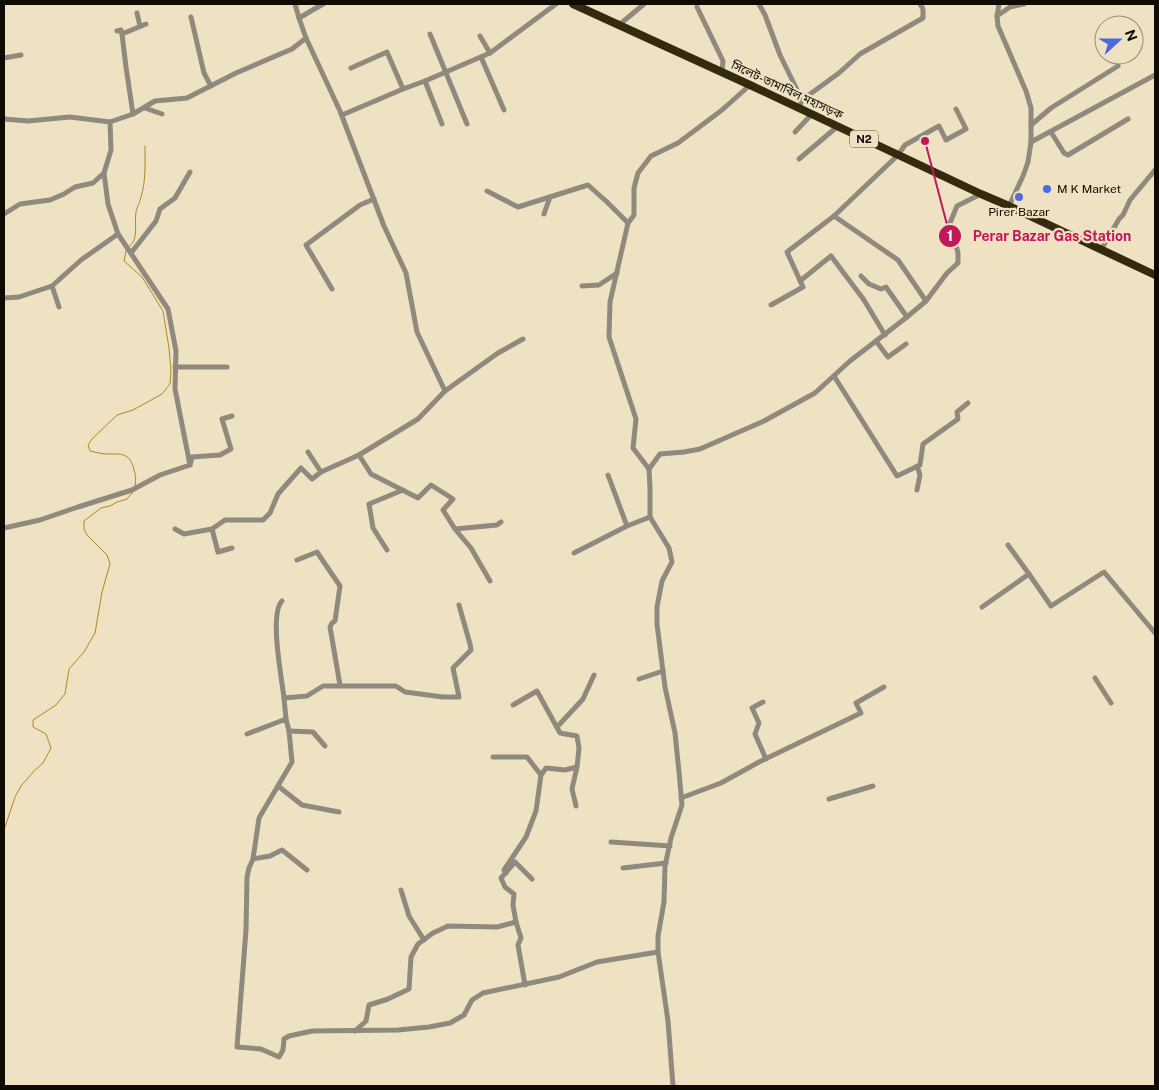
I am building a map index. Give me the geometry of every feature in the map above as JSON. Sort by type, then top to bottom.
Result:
[{"type":"highway","name":"সিলেট-তামাবিল মহাসড়ক","points":[[572,4],[750,85],[801,104],[812,114],[1155,275]]},
{"type":"street","points":[[294,4],[306,38],[342,116],[384,226],[406,273],[417,332],[445,391]]},
{"type":"street","points":[[299,18],[323,4]]},
{"type":"street","points":[[342,116],[490,53],[556,4]]},
{"type":"street","points":[[619,25],[644,4]]},
{"type":"street","points":[[759,4],[801,104],[860,54],[923,18],[923,9],[920,4]]},
{"type":"street","points":[[999,4],[998,26],[1026,91],[1031,108],[1031,142],[1028,162],[1009,206]]},
{"type":"street","points":[[997,16],[1010,7],[1024,4]]},
{"type":"street","points":[[697,7],[723,61],[722,72]]},
{"type":"street","points":[[138,13],[140,26]]},
{"type":"street","points":[[191,17],[204,73],[211,86]]},
{"type":"street","points":[[133,114],[119,32],[146,24]]},
{"type":"street","points":[[430,34],[467,124]]},
{"type":"street","points":[[480,36],[490,53]]},
{"type":"street","points":[[4,118],[28,121],[70,117],[110,122],[133,114],[155,101],[187,98],[236,73],[292,50],[306,38]]},
{"type":"street","points":[[351,68],[387,52],[403,89]]},
{"type":"street","points":[[4,58],[21,55]]},
{"type":"street","points":[[481,57],[504,110]]},
{"type":"street","points":[[1031,125],[1051,108],[1118,66]]},
{"type":"street","points":[[1031,142],[1155,75]]},
{"type":"street","points":[[425,81],[442,124]]},
{"type":"street","points":[[673,1086],[668,1021],[658,952],[658,936],[664,902],[666,863],[682,805],[675,733],[656,624],[662,581],[672,562],[668,548],[650,517],[649,469],[633,448],[636,419],[609,337],[610,302],[628,223],[634,215],[634,188],[638,173],[651,156],[678,143],[722,110],[750,85]]},
{"type":"street","points":[[145,108],[162,114]]},
{"type":"street","points":[[771,305],[803,287],[787,252],[834,216],[898,155],[905,145],[939,126],[946,140],[966,129],[956,109]]},
{"type":"street","points":[[795,132],[812,114]]},
{"type":"street","points":[[1051,132],[1064,153],[1068,155],[1128,119]]},
{"type":"street","points":[[110,122],[111,150],[104,173],[108,204],[118,234],[168,309],[176,351],[175,389],[190,465]]},
{"type":"street","points":[[799,159],[838,126]]},
{"type":"street","points":[[1101,250],[1130,200],[1155,170]]},
{"type":"street","points":[[131,253],[156,221],[160,209],[174,198],[190,172]]},
{"type":"street","points":[[4,214],[20,204],[50,200],[75,187],[93,183],[104,173]]},
{"type":"street","points":[[487,191],[518,207],[588,185],[628,223]]},
{"type":"street","points":[[649,469],[660,454],[700,449],[764,421],[815,393],[907,317],[926,301],[947,273],[958,263],[955,236],[950,223],[957,206],[981,194]]},
{"type":"street","points":[[544,214],[550,197]]},
{"type":"street","points":[[332,289],[306,245],[360,205],[374,199]]},
{"type":"street","points":[[834,216],[898,260],[926,301]]},
{"type":"street","points":[[4,298],[19,297],[52,286],[81,260],[118,234]]},
{"type":"street","points":[[800,281],[831,256],[864,300],[885,334]]},
{"type":"street","points":[[582,286],[599,285],[617,273]]},
{"type":"street","points":[[861,276],[869,284],[881,289],[886,287],[907,317]]},
{"type":"street","points":[[52,286],[59,307]]},
{"type":"street","points":[[175,529],[184,534],[212,529],[225,520],[263,520],[270,513],[278,494],[301,468],[312,480],[321,472],[359,455],[418,419],[445,391],[498,353],[524,339]]},
{"type":"street","points":[[876,341],[888,357],[906,344]]},
{"type":"street","points":[[176,367],[227,367]]},
{"type":"street","points":[[834,376],[897,476],[920,465],[922,444],[958,419],[957,412],[968,403]]},
{"type":"street","points":[[190,465],[192,457],[220,455],[230,449],[222,419],[232,416]]},
{"type":"street","points":[[308,452],[321,472]]},
{"type":"street","points":[[359,455],[371,474],[418,498],[431,484],[453,499],[443,510],[471,548],[490,581]]},
{"type":"street","points":[[4,528],[40,520],[132,490],[160,475],[190,465]]},
{"type":"street","points":[[917,466],[920,475],[917,490]]},
{"type":"street","points":[[608,475],[626,526]]},
{"type":"street","points":[[387,550],[373,528],[369,504],[403,490]]},
{"type":"street","points":[[574,553],[626,526],[650,517]]},
{"type":"street","points":[[456,529],[497,525],[501,522]]},
{"type":"street","points":[[212,529],[218,552],[232,548]]},
{"type":"street","points":[[1008,545],[1051,606],[1104,572],[1155,633]]},
{"type":"street","points":[[297,560],[317,552],[340,586],[335,621],[330,627],[340,686]]},
{"type":"street","points":[[982,606],[1029,574]]},
{"type":"street","points":[[282,601],[278,604],[276,641],[292,762],[259,818],[253,859],[247,877],[246,930],[237,1047],[261,1049],[279,1057],[283,1050],[284,1038],[289,1036],[312,1032],[398,1030],[450,1023],[464,1015],[472,1000],[483,993],[559,977],[597,962],[658,952]]},
{"type":"street","points":[[284,698],[307,696],[323,686],[396,686],[405,692],[443,697],[460,697],[453,668],[471,650],[459,605]]},
{"type":"street","points":[[640,679],[663,671]]},
{"type":"street","points":[[557,727],[583,699],[594,675]]},
{"type":"street","points":[[1095,678],[1111,704]]},
{"type":"street","points":[[681,798],[721,783],[861,713],[856,703],[884,687]]},
{"type":"street","points":[[513,705],[537,691],[560,733],[577,736],[579,748],[572,789],[576,806]]},
{"type":"street","points":[[763,702],[752,708],[759,723],[755,734],[766,759]]},
{"type":"street","points":[[247,734],[286,719]]},
{"type":"street","points":[[289,731],[313,732],[325,746]]},
{"type":"street","points":[[493,757],[528,757],[541,775]]},
{"type":"street","points":[[506,873],[504,870],[526,837],[536,811],[541,775],[546,768],[565,770],[576,767]]},
{"type":"street","points":[[278,786],[302,805],[338,812]]},
{"type":"street","points":[[829,799],[873,786]]},
{"type":"street","points":[[610,842],[670,846]]},
{"type":"street","points":[[253,859],[270,856],[282,850],[307,870]]},
{"type":"street","points":[[525,985],[518,945],[521,938],[513,905],[514,894],[505,887],[501,878],[515,862],[532,879]]},
{"type":"street","points":[[623,868],[666,863]]},
{"type":"street","points":[[401,890],[409,916],[424,940]]},
{"type":"street","points":[[355,1031],[366,1021],[369,1006],[409,989],[411,957],[418,944],[433,933],[448,926],[497,927],[516,922]]},
{"type":"waterway","points":[[130,246],[134,239],[136,212],[144,185],[145,146]]},
{"type":"waterway","points":[[126,251],[124,261],[142,277],[163,311],[169,348],[170,384],[162,394],[133,410],[117,415],[88,445],[90,451],[104,454],[120,454],[127,457],[135,472],[135,486]]},
{"type":"waterway","points":[[4,830],[15,797],[21,786],[43,763],[51,748],[46,734],[33,727],[33,720],[56,705],[65,694],[69,669],[84,652],[95,633],[102,592],[110,564],[107,555],[87,535],[84,529],[84,521],[101,508],[127,499],[133,492]]},
{"type":"place","name":"Perar Bazar Gas Station","points":[[925,141]]},
{"type":"place","name":"M K Market","points":[[1047,189]]},
{"type":"place","name":"Pirer Bazar","points":[[1019,197]]}]
